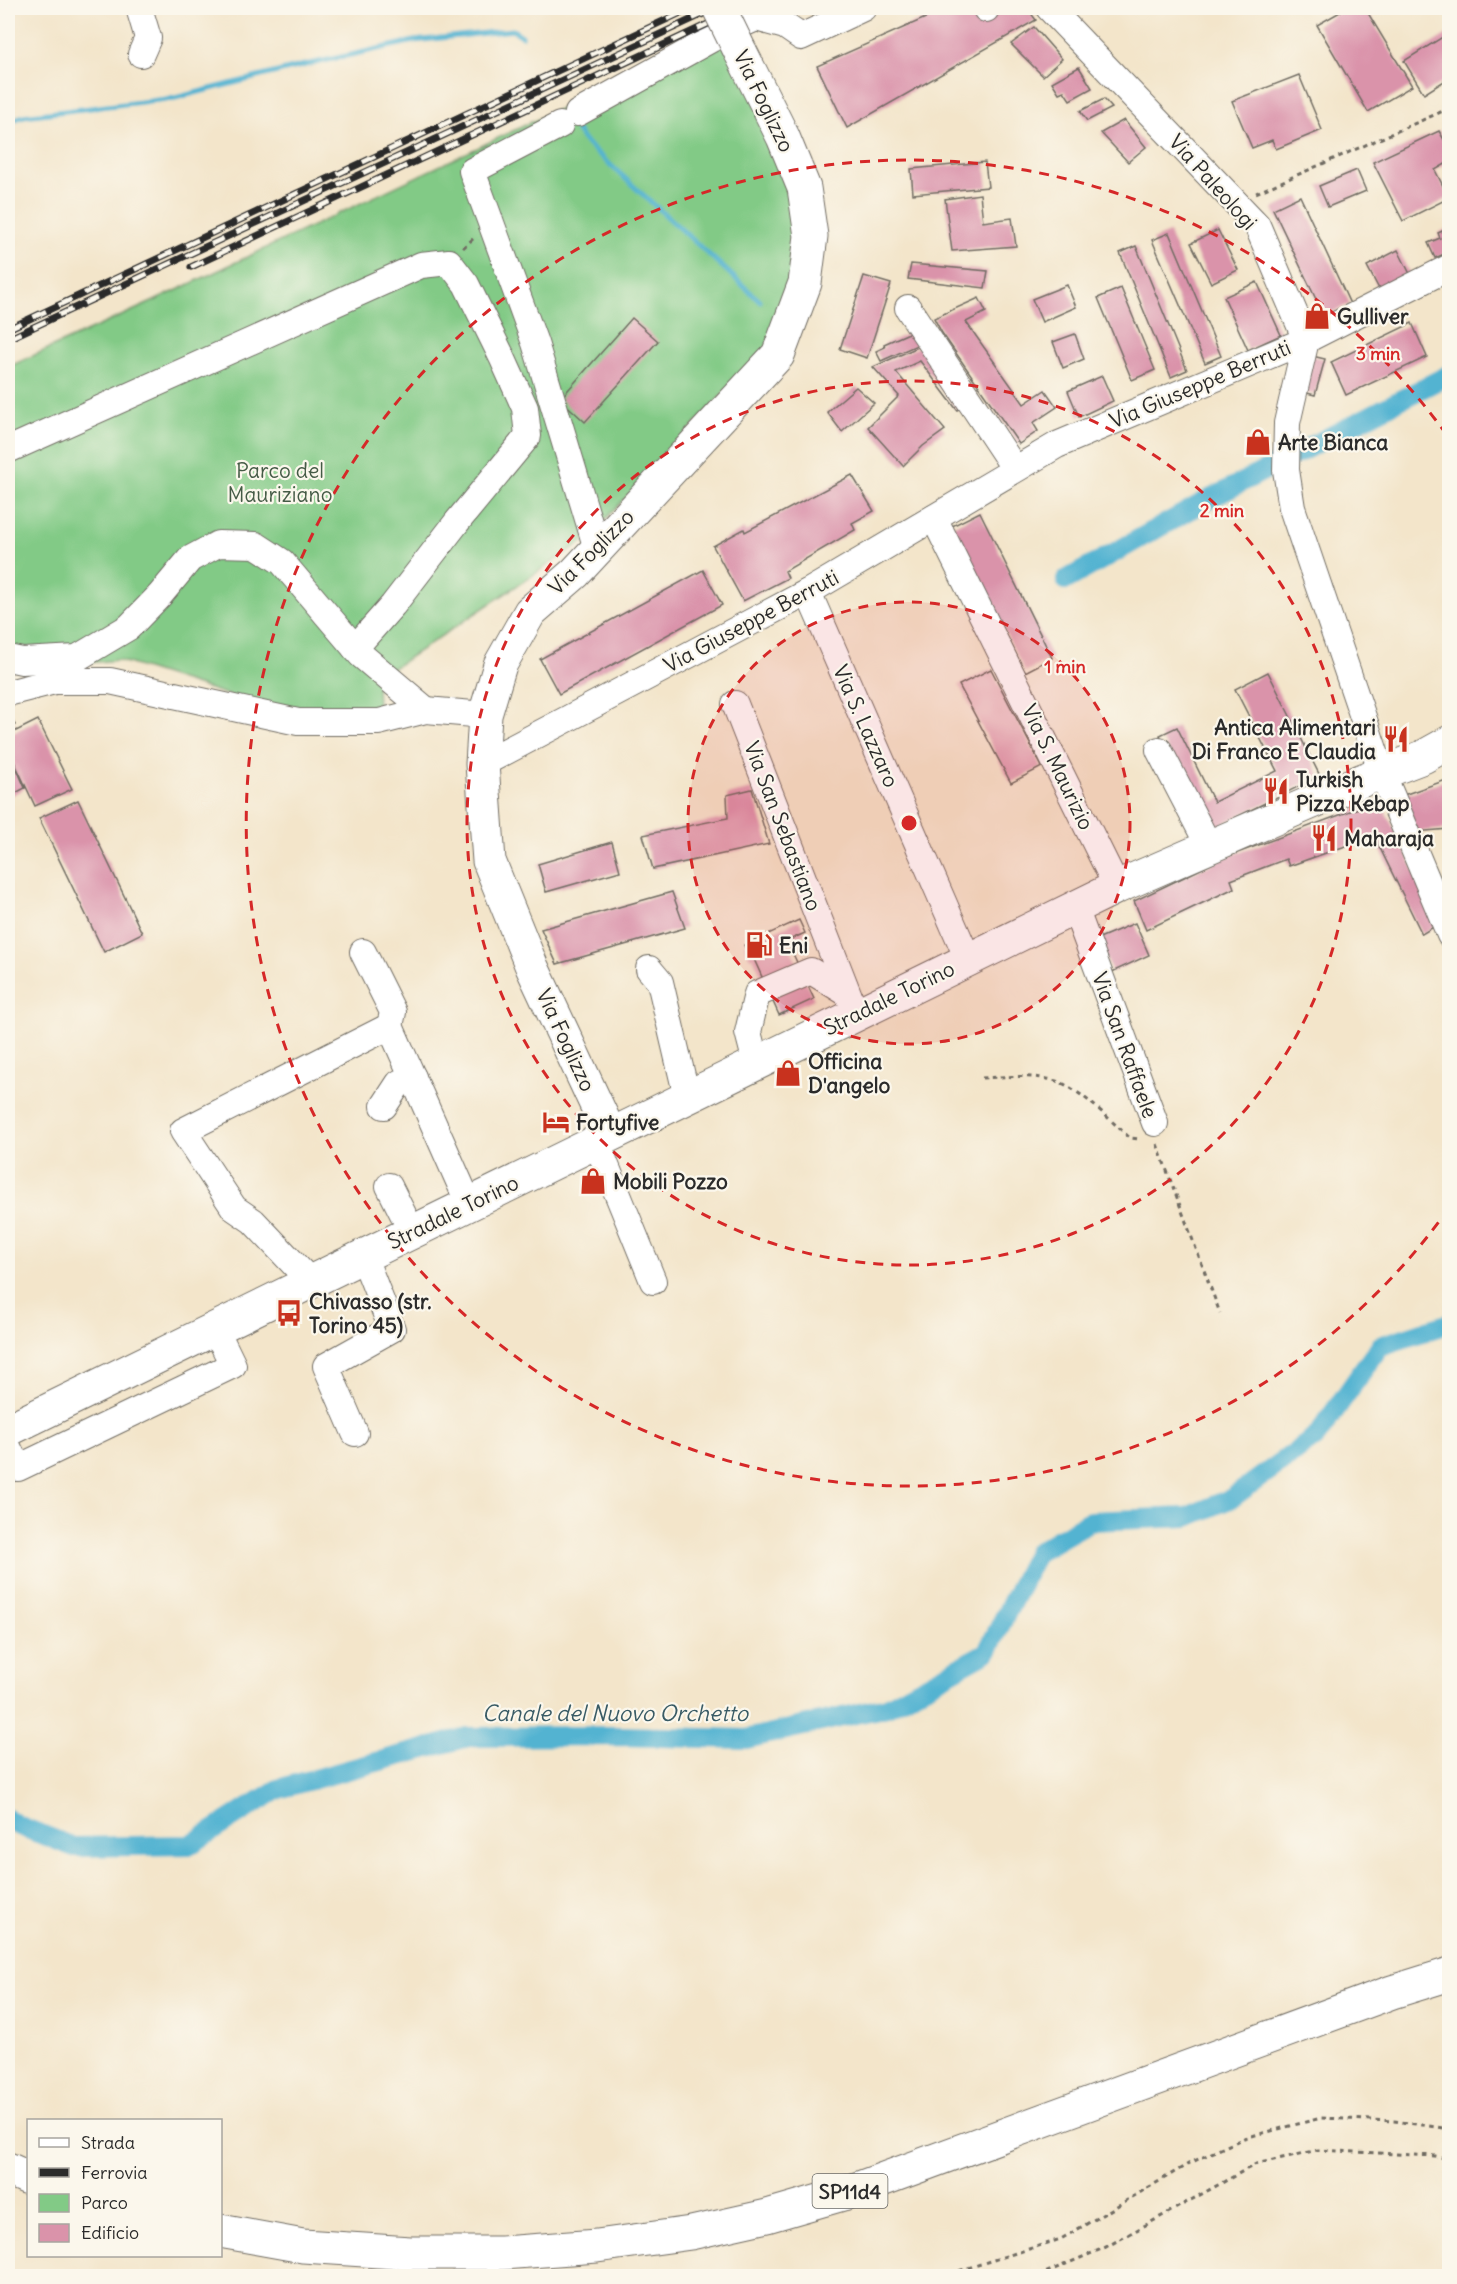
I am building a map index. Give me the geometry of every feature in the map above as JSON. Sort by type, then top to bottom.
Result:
[{"type":"main road","name":"Via Foglizzo","points":[[603,1138],[489,861],[482,764],[485,716],[500,665],[530,612],[575,573],[778,355],[805,283],[811,236],[804,188],[783,137],[719,8]]},
{"type":"main road","name":"Stradale Torino","points":[[8,1430],[756,1063],[852,1004],[968,959],[1118,886],[1209,846],[1382,773],[1440,752]]},
{"type":"main road","name":"SP11d4","points":[[222,2231],[303,2246],[410,2253],[479,2253],[597,2247],[691,2233],[767,2216],[843,2194],[1392,1992],[1449,1974]]},
{"type":"main road","points":[[8,2169],[27,2178]]},
{"type":"street","points":[[139,8],[148,38],[141,54]]},
{"type":"street","points":[[597,549],[535,343],[472,171],[717,36],[756,18],[785,26],[801,37],[863,8]]},
{"type":"street","name":"Via Paleologi","points":[[1048,8],[1257,225],[1306,340]]},
{"type":"street","points":[[8,450],[421,265],[449,262],[466,284],[507,367],[525,408],[528,436],[393,605],[355,648]]},
{"type":"street","name":"Via Giuseppe Berruti","points":[[482,764],[808,592],[1057,445],[1306,340],[1449,267]]},
{"type":"street","points":[[908,308],[1015,469]]},
{"type":"street","points":[[1306,340],[1287,423],[1286,470],[1292,508],[1382,773],[1449,935]]},
{"type":"street","name":"Via S. Maurizio","points":[[934,518],[1118,886]]},
{"type":"street","points":[[8,658],[22,661],[77,658],[129,627],[190,559],[218,544],[256,545],[282,562],[355,648],[426,711]]},
{"type":"street","name":"Via S. Lazzaro","points":[[808,592],[968,959]]},
{"type":"street","points":[[8,693],[55,681],[110,681],[298,722],[379,722],[426,711],[485,716]]},
{"type":"street","name":"Via San Sebastiano","points":[[735,704],[852,1004]]},
{"type":"street","points":[[1159,750],[1209,846]]},
{"type":"street","name":"Via San Raffaele","points":[[1075,908],[1155,1130]]},
{"type":"street","points":[[363,952],[393,1012],[390,1026],[469,1204]]},
{"type":"street","points":[[649,969],[660,982],[687,1097]]},
{"type":"street","points":[[756,1063],[748,1032],[757,994],[811,971],[852,1004]]},
{"type":"street","points":[[310,1281],[253,1221],[234,1209],[183,1131],[390,1026]]},
{"type":"street","points":[[384,1106],[399,1083],[413,1077]]},
{"type":"street","points":[[603,1138],[653,1281]]},
{"type":"street","points":[[389,1186],[412,1232]]},
{"type":"street","points":[[356,1433],[326,1366],[392,1329],[363,1255]]},
{"type":"street","points":[[8,1447],[18,1468],[233,1365],[215,1328]]},
{"type":"path","points":[[1235,202],[1449,108]]},
{"type":"path","points":[[449,262],[490,222]]},
{"type":"path","name":"Via San Raffaele","points":[[981,1078],[1041,1078],[1059,1082],[1084,1098],[1130,1138],[1142,1140],[1155,1130]]},
{"type":"path","points":[[1155,1130],[1220,1313]]},
{"type":"path","points":[[942,2277],[1061,2239],[1190,2163],[1244,2138],[1321,2118],[1394,2121],[1449,2129]]},
{"type":"path","points":[[1038,2277],[1106,2247],[1256,2164],[1318,2150],[1435,2156],[1449,2159]]},
{"type":"path","points":[[8,2273],[20,2277]]},
{"type":"green space","name":"Parco del Mauriziano","points":[[722,40],[792,172],[803,254],[769,345],[587,539],[377,679],[378,710],[279,711],[118,660],[8,671],[8,367],[152,302],[576,101]]},
{"type":"building","points":[[948,8],[1027,8],[1036,20],[847,128],[817,66]]},
{"type":"building","points":[[1347,8],[1365,8],[1412,86],[1368,112],[1317,25]]},
{"type":"building","points":[[1034,27],[1062,59],[1043,76],[1011,44]]},
{"type":"building","points":[[1449,33],[1449,78],[1424,94],[1404,61]]},
{"type":"building","points":[[1079,67],[1092,88],[1070,100],[1064,91],[1059,93],[1052,82]]},
{"type":"building","points":[[1299,75],[1322,130],[1276,149],[1272,140],[1252,148],[1232,101]]},
{"type":"building","points":[[1104,99],[1112,108],[1087,121],[1080,111]]},
{"type":"building","points":[[1124,120],[1146,147],[1128,162],[1101,133]]},
{"type":"building","points":[[1439,131],[1449,148],[1449,162],[1435,170],[1449,198],[1403,221],[1373,162]]},
{"type":"building","points":[[985,162],[988,187],[913,194],[911,169]]},
{"type":"building","points":[[1357,170],[1366,191],[1328,207],[1319,186]]},
{"type":"building","points":[[980,194],[983,222],[1012,218],[1016,246],[952,251],[945,199]]},
{"type":"building","points":[[1300,196],[1350,304],[1324,316],[1273,209]]},
{"type":"building","points":[[1449,228],[1449,252],[1435,258],[1428,243],[1440,238],[1438,233]]},
{"type":"building","points":[[1218,230],[1238,270],[1211,283],[1191,243]]},
{"type":"building","points":[[1169,233],[1221,356],[1205,363],[1152,240]]},
{"type":"building","points":[[1136,246],[1187,370],[1171,377],[1120,253]]},
{"type":"building","points":[[1398,250],[1410,274],[1379,289],[1367,266]]},
{"type":"building","points":[[911,264],[988,271],[985,288],[908,279]]},
{"type":"building","points":[[864,276],[891,284],[867,358],[840,349]]},
{"type":"building","points":[[1257,282],[1281,335],[1248,350],[1224,297]]},
{"type":"building","points":[[1067,285],[1076,307],[1042,322],[1032,299]]},
{"type":"building","points":[[1121,288],[1155,370],[1132,380],[1098,298]]},
{"type":"building","points":[[979,298],[986,312],[966,322],[1024,404],[1045,390],[1057,407],[1033,423],[1038,431],[1019,444],[934,318]]},
{"type":"building","points":[[632,318],[658,341],[585,422],[560,399]]},
{"type":"building","points":[[1412,323],[1427,357],[1346,395],[1331,362]]},
{"type":"building","points":[[918,329],[926,341],[881,361],[876,351],[885,347],[884,344]]},
{"type":"building","points":[[1075,334],[1084,359],[1063,368],[1053,342]]},
{"type":"building","points":[[927,343],[969,404],[957,410],[920,361],[896,372],[945,430],[923,446],[903,466],[868,427],[899,396],[873,367]]},
{"type":"building","points":[[1308,355],[1325,359],[1315,395],[1299,391]]},
{"type":"building","points":[[1102,376],[1113,401],[1079,417],[1068,391]]},
{"type":"building","points":[[856,387],[874,403],[842,432],[827,412]]},
{"type":"building","points":[[852,475],[874,511],[852,523],[855,530],[785,571],[788,578],[743,601],[713,546],[744,529],[745,532]]},
{"type":"building","points":[[980,512],[1052,658],[1025,672],[952,526]]},
{"type":"building","points":[[703,570],[722,605],[559,694],[540,659]]},
{"type":"building","points":[[991,669],[1042,767],[1011,783],[959,685]]},
{"type":"building","points":[[1268,672],[1320,776],[1208,831],[1160,735],[1177,727],[1214,802],[1277,771],[1235,689]]},
{"type":"building","points":[[8,710],[15,725],[8,729]]},
{"type":"building","points":[[38,720],[72,789],[35,806],[12,757],[25,788],[8,797],[8,735]]},
{"type":"building","points":[[1449,779],[1449,829],[1414,832],[1395,798]]},
{"type":"building","points":[[752,789],[769,844],[653,869],[643,835],[728,818],[727,795]]},
{"type":"building","points":[[78,800],[142,933],[104,952],[39,818]]},
{"type":"building","points":[[1380,800],[1440,923],[1422,934],[1374,836],[1289,866],[1286,859],[1231,880],[1234,888],[1146,930],[1134,901],[1224,858]]},
{"type":"building","points":[[612,842],[620,871],[546,892],[538,864]]},
{"type":"building","points":[[672,892],[685,928],[557,964],[541,929]]},
{"type":"building","points":[[799,920],[805,933],[787,941],[814,999],[779,1015],[753,957],[750,958],[744,945]]},
{"type":"building","points":[[1135,923],[1149,955],[1112,972],[1097,939]]},
{"type":"waterway","points":[[8,122],[23,116],[175,98],[305,65],[414,41],[513,30],[522,36]]},
{"type":"waterway","points":[[577,131],[584,141],[760,301]]},
{"type":"waterway","points":[[1066,580],[1204,502],[1450,374]]},
{"type":"waterway","name":"Canale del Nuovo Orchetto","points":[[8,1819],[17,1825],[74,1847],[190,1845],[278,1789],[468,1737],[618,1736],[746,1739],[887,1707],[987,1652],[1037,1552],[1090,1521],[1187,1517],[1232,1498],[1317,1436],[1380,1346],[1450,1323]]},
{"type":"railway","points":[[8,329],[691,8]]},
{"type":"railway","points":[[8,339],[716,8]]},
{"type":"railway","points":[[191,267],[742,8]]},
{"type":"place","name":"Gulliver","points":[[1317,316]]},
{"type":"place","name":"Arte Bianca","points":[[1258,442]]},
{"type":"place","name":"Antica Alimentari Di Franco E Claudia","points":[[1396,739]]},
{"type":"place","name":"Turkish Pizza Kebap","points":[[1276,791]]},
{"type":"place","name":"Maharaja","points":[[1324,838]]},
{"type":"place","name":"Eni","points":[[759,945]]},
{"type":"place","name":"Officina D'angelo","points":[[788,1073]]},
{"type":"place","name":"Fortyfive","points":[[556,1122]]},
{"type":"place","name":"Mobili Pozzo","points":[[593,1181]]},
{"type":"place","name":"Chivasso (str. Torino 45)","points":[[289,1313]]}]
